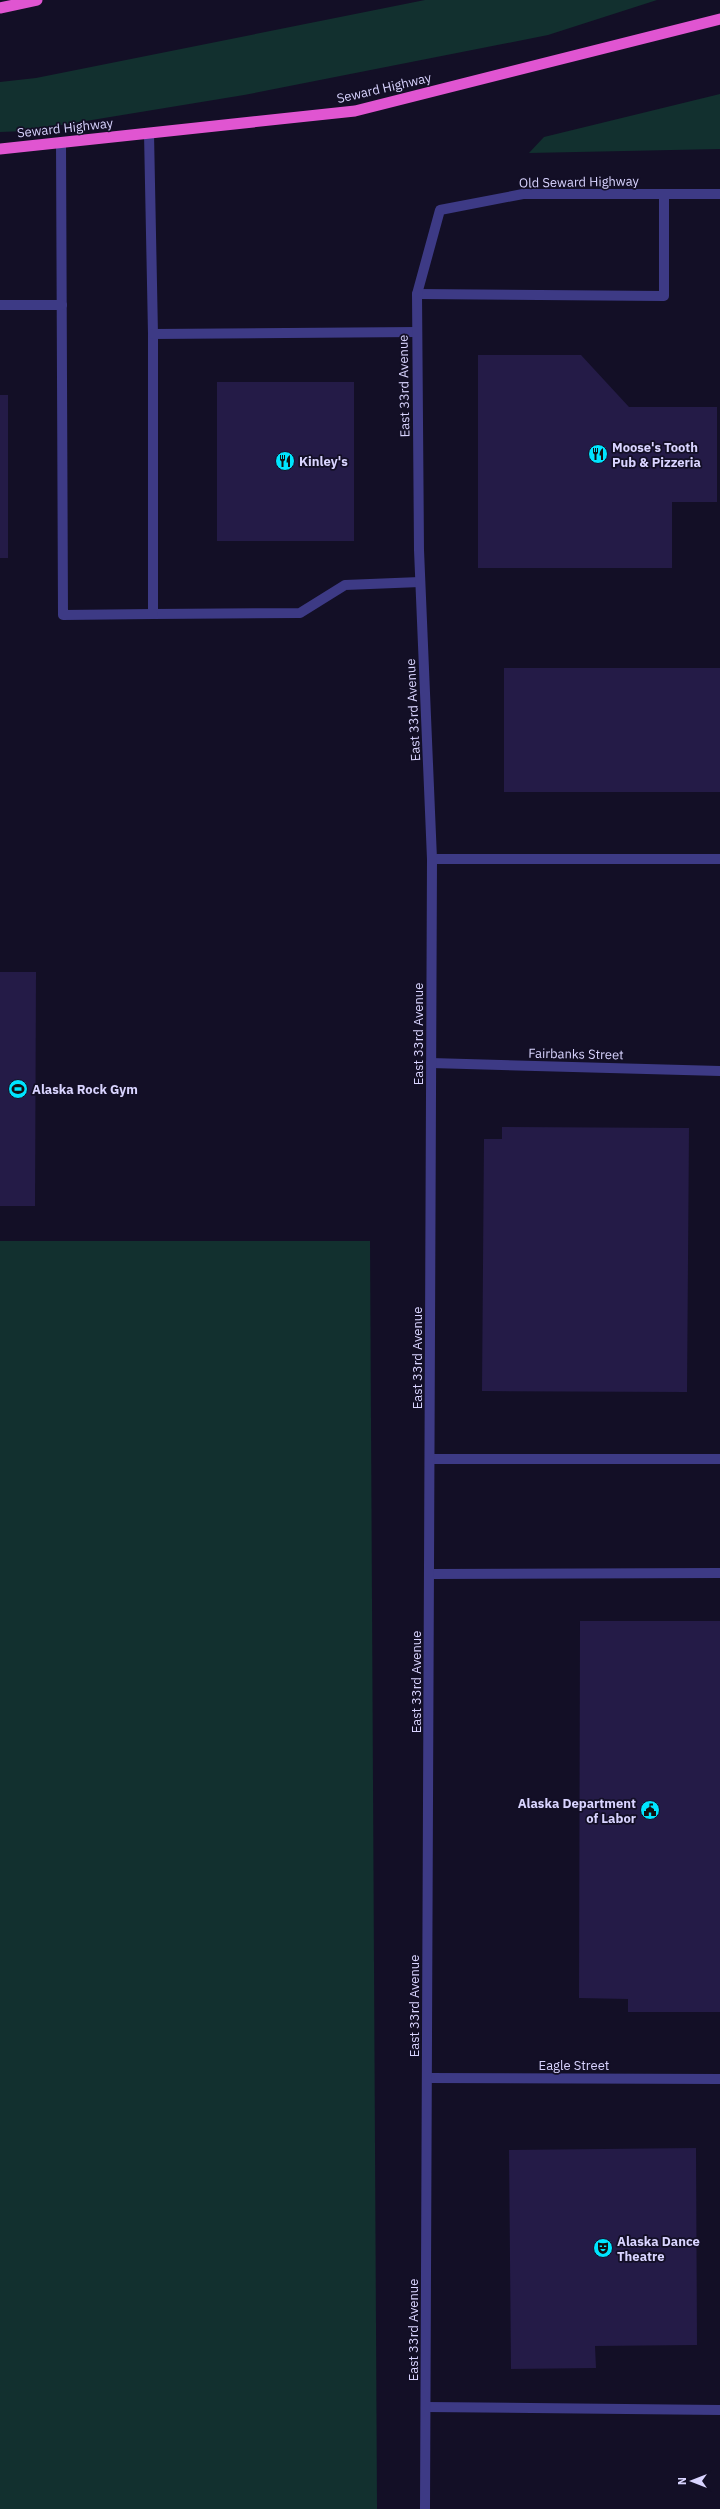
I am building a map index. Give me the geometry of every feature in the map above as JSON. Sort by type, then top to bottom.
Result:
[{"type":"highway","points":[[0,8],[37,0]]},
{"type":"highway","name":"Seward Highway","points":[[0,149],[355,111],[720,19]]},
{"type":"street","points":[[149,133],[153,334],[153,614]]},
{"type":"street","points":[[61,142],[63,615],[300,613],[345,585],[420,582]]},
{"type":"street","name":"Old Seward Highway","points":[[440,210],[523,194],[720,194]]},
{"type":"street","points":[[417,294],[664,296],[664,194]]},
{"type":"street","name":"East 33rd Avenue","points":[[425,2509],[432,859],[420,582],[417,294],[440,210]]},
{"type":"street","points":[[0,305],[62,305]]},
{"type":"street","points":[[153,334],[417,332]]},
{"type":"street","points":[[432,859],[720,859]]},
{"type":"street","name":"Fairbanks Street","points":[[431,1063],[720,1070]]},
{"type":"street","points":[[430,1459],[720,1459]]},
{"type":"street","points":[[429,1574],[720,1573]]},
{"type":"street","name":"Eagle Street","points":[[427,2078],[720,2079]]},
{"type":"street","points":[[426,2407],[720,2410]]},
{"type":"green space","points":[[425,0],[657,0],[548,35],[244,95],[25,131],[0,132],[0,82],[36,78]]},
{"type":"green space","points":[[720,94],[720,149],[529,153],[544,137]]},
{"type":"green space","points":[[0,1241],[370,1241],[377,2509],[0,2509]]},
{"type":"building","name":"Moose's Tooth Pub & Pizzeria","points":[[478,355],[581,355],[629,407],[717,407],[717,502],[672,502],[672,568],[478,568]]},
{"type":"building","name":"Kinley's","points":[[217,382],[354,382],[354,541],[217,541]]},
{"type":"building","points":[[0,395],[8,395],[8,558],[0,558]]},
{"type":"building","points":[[504,668],[720,668],[720,792],[504,792]]},
{"type":"building","name":"Alaska Rock Gym","points":[[0,972],[36,972],[35,1206],[0,1206]]},
{"type":"building","points":[[502,1127],[689,1128],[687,1392],[482,1391],[484,1139],[502,1139]]},
{"type":"building","name":"Alaska Department of Labor","points":[[580,1621],[720,1621],[720,2012],[628,2012],[628,1999],[579,1998]]},
{"type":"building","name":"Alaska Dance Theatre","points":[[696,2148],[697,2345],[595,2346],[596,2368],[511,2369],[509,2150]]},
{"type":"place","name":"Moose's Tooth Pub & Pizzeria","points":[[598,454]]},
{"type":"place","name":"Kinley's","points":[[285,461]]},
{"type":"place","name":"Alaska Rock Gym","points":[[18,1089]]},
{"type":"place","name":"Alaska Department of Labor","points":[[650,1810]]},
{"type":"place","name":"Alaska Dance Theatre","points":[[603,2248]]}]
